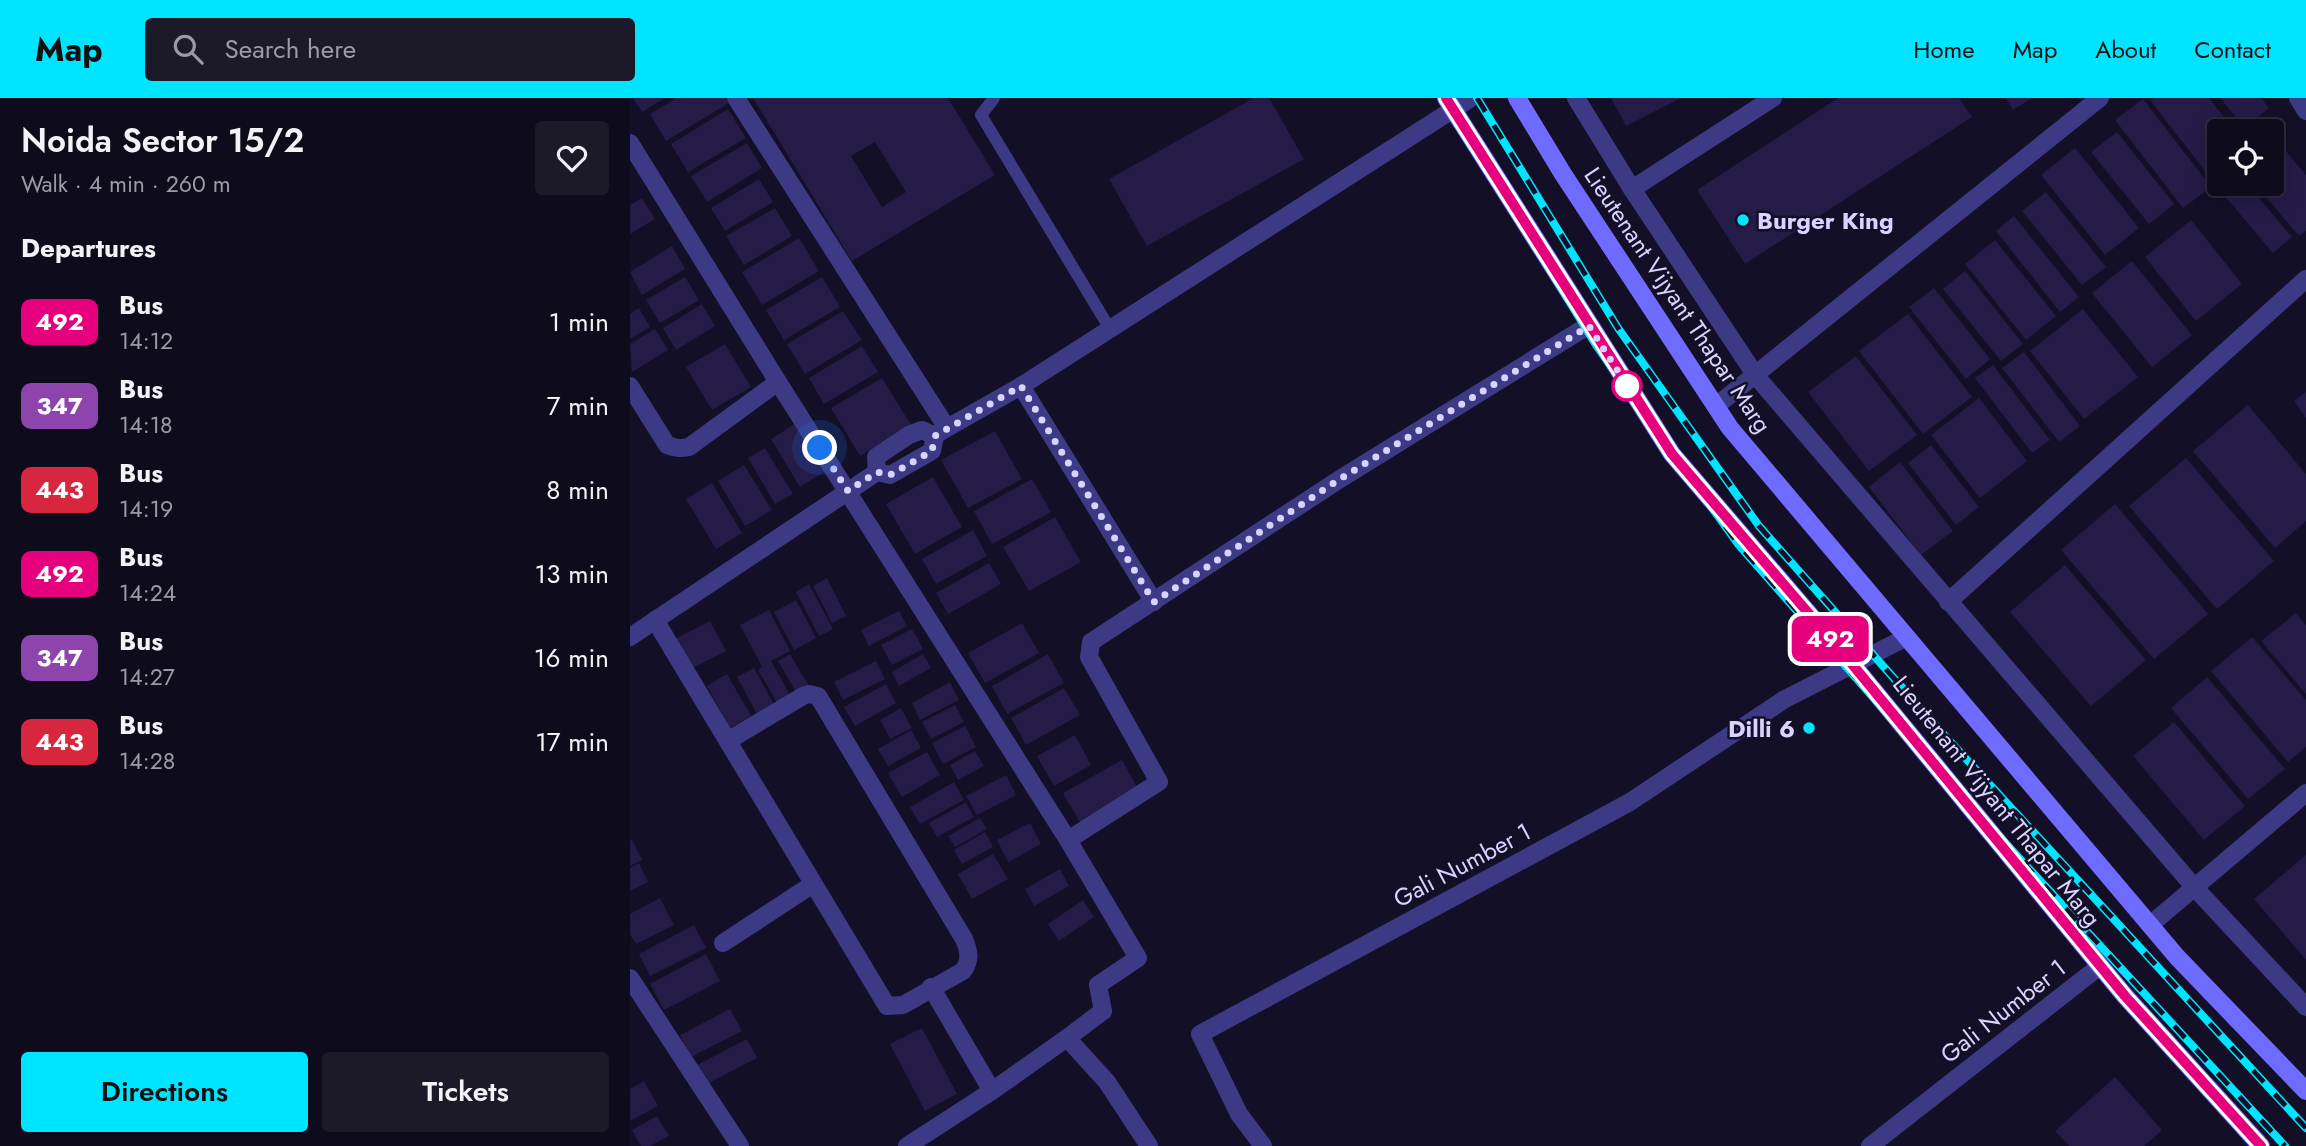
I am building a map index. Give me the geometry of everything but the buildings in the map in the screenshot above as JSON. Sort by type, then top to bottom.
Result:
[{"type":"main road","name":"Lieutenant Vijyant Thapar Marg","points":[[1517,98],[1563,174],[1730,428],[2177,957],[2306,1091]]},
{"type":"main road","name":"Lieutenant Vijyant Thapar Marg","points":[[1449,104],[1672,454],[1852,664],[2101,966],[2261,1146]]},
{"type":"street","points":[[736,98],[941,432]]},
{"type":"street","points":[[630,637],[877,472],[890,475],[932,451],[941,432],[1021,386],[1110,329],[1449,104],[1471,98]]},
{"type":"street","points":[[1576,98],[1632,189],[1756,376],[2195,888],[2306,1007]]},
{"type":"street","points":[[1632,189],[1773,98]]},
{"type":"street","points":[[1716,406],[2100,98]]},
{"type":"street","points":[[2298,98],[2306,111]]},
{"type":"street","points":[[630,143],[1068,839],[1138,958],[1098,985],[1103,1011],[992,1091],[907,1146]]},
{"type":"street","points":[[1948,602],[2306,279]]},
{"type":"street","points":[[1068,839],[1159,782],[1088,652],[1091,642],[1340,479],[1589,326]]},
{"type":"street","points":[[630,386],[667,445],[682,449],[689,447],[778,382]]},
{"type":"street","points":[[1021,386],[1154,602]]},
{"type":"street","points":[[877,472],[876,457],[909,435],[922,430],[941,432]]},
{"type":"street","points":[[656,620],[887,1006],[904,1005],[963,971],[970,953],[964,939],[818,696],[803,696],[729,740]]},
{"type":"street","points":[[1852,664],[1907,637]]},
{"type":"street","name":"Gali Number 1","points":[[1263,1146],[1239,1114],[1200,1034],[1630,802],[1785,699],[1852,664]]},
{"type":"street","points":[[2150,925],[2306,793]]},
{"type":"street","points":[[723,943],[813,884]]},
{"type":"street","name":"Gali Number 1","points":[[1870,1146],[2101,966]]},
{"type":"street","points":[[630,978],[637,1003],[740,1146]]},
{"type":"street","points":[[931,988],[992,1091]]},
{"type":"street","points":[[1067,1038],[1107,1082],[1149,1146]]},
{"type":"lane","points":[[994,98],[981,115],[1110,329]]},
{"type":"railway","points":[[1445,98],[1596,345],[1738,544],[1925,756],[2285,1146]]},
{"type":"railway","points":[[1477,98],[1618,328],[1759,526],[1946,737],[2306,1128]]},
{"type":"bus line","name":"492","points":[[1446,98],[1672,454],[1852,664],[2125,996],[2261,1146]]},
{"type":"place","name":"Burger King","points":[[1743,220]]},
{"type":"place","name":"Dilli 6","points":[[1809,728]]},
{"type":"route","points":[[820,448],[848,491],[877,472],[890,475],[932,451],[935,436],[1021,386],[1154,602],[1340,479],[1589,326],[1630,390],[1627,386]]}]
